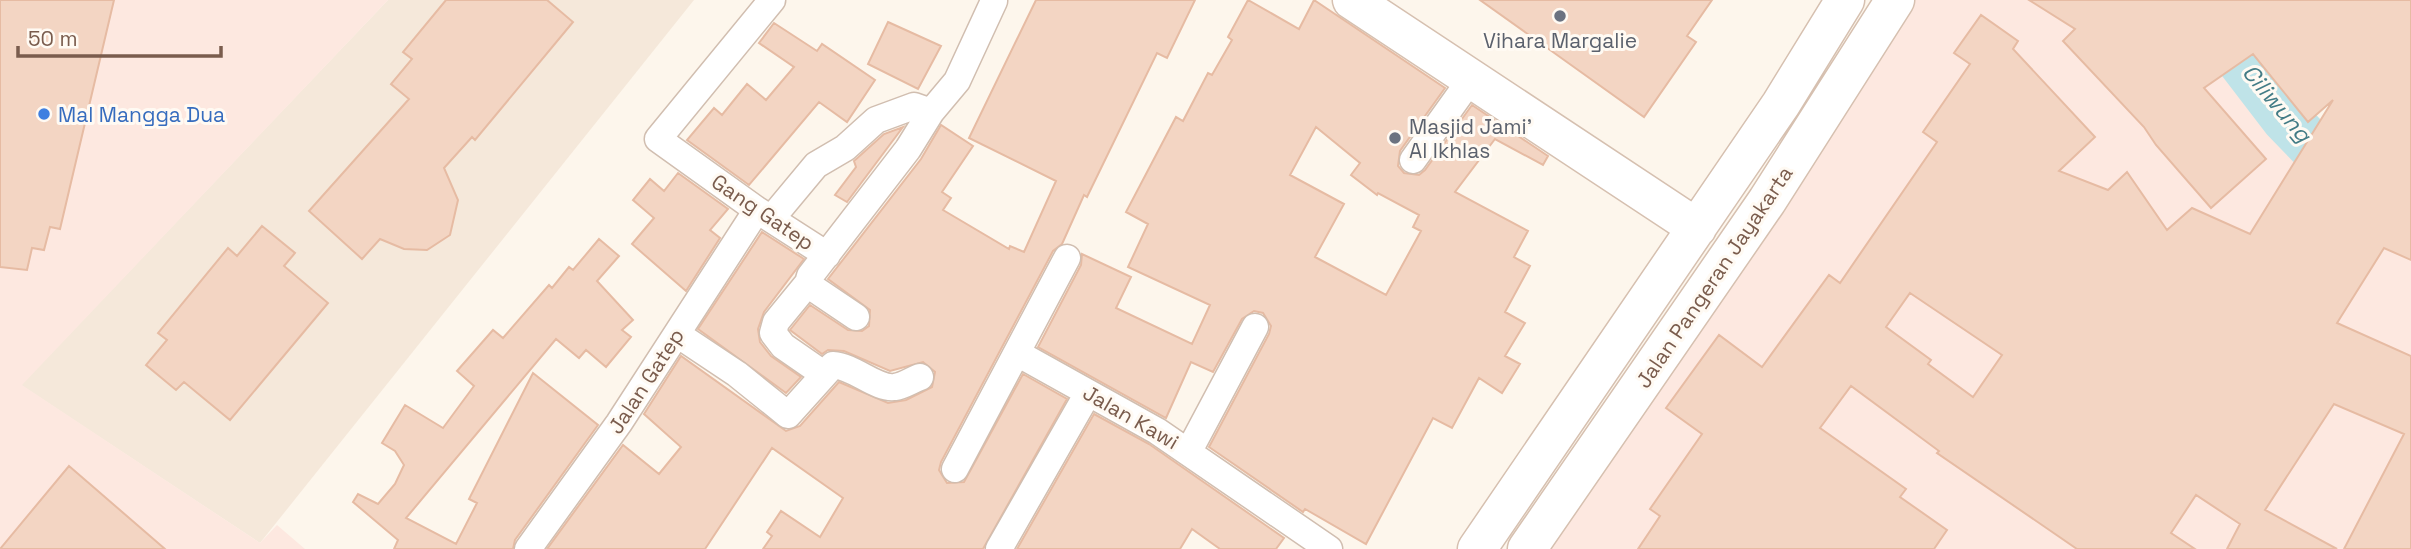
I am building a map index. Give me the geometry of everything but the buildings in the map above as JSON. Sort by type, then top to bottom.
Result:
[{"type":"main road","points":[[1352,0],[1697,228]]},
{"type":"main road","name":"Jalan Pangeran Jayakarta","points":[[1477,549],[1781,104],[1845,0]]},
{"type":"main road","name":"Jalan Pangeran Jayakarta","points":[[1531,543],[1767,201],[1895,0]]},
{"type":"main road","points":[[1552,442],[1562,459],[1586,465]]},
{"type":"main road","points":[[1500,514],[1519,511],[1529,515],[1534,524],[1531,543]]},
{"type":"street","name":"Gang Gatep","points":[[772,0],[658,139],[827,255],[808,283],[856,317]]},
{"type":"street","points":[[827,255],[908,149],[931,112],[957,81],[994,1]]},
{"type":"street","points":[[1413,160],[1471,79]]},
{"type":"street","name":"Jalan Gatep","points":[[528,549],[764,214],[816,165],[845,148],[876,120],[914,106],[931,112]]},
{"type":"street","points":[[955,470],[1068,258]]},
{"type":"street","points":[[808,283],[776,322],[773,333],[783,346],[822,373]]},
{"type":"street","points":[[1189,451],[1255,327]]},
{"type":"street","points":[[677,334],[737,374],[788,415],[822,373],[833,365],[847,366],[886,387],[896,387],[920,377]]},
{"type":"street","name":"Jalan Kawi","points":[[1017,353],[1189,451],[1329,549]]},
{"type":"street","points":[[999,549],[1088,393]]},
{"type":"shaded area","points":[[0,0],[388,0],[22,385],[260,543],[277,525],[305,549],[0,549]]},
{"type":"shaded area","points":[[388,0],[694,0],[260,543],[21,385]]},
{"type":"shaded area","points":[[1896,0],[2218,0],[2292,140],[2331,203],[2411,221],[2411,549],[1528,549]]},
{"type":"waterway","name":"Ciliwung","points":[[2210,0],[2237,55],[2286,119],[2316,150],[2355,164],[2411,193]]},
{"type":"place","name":"Vihara Margalie","points":[[1560,16]]},
{"type":"place","name":"Mal Mangga Dua","points":[[44,114]]},
{"type":"place","name":"Masjid Jami' Al Ikhlas","points":[[1395,138]]}]
